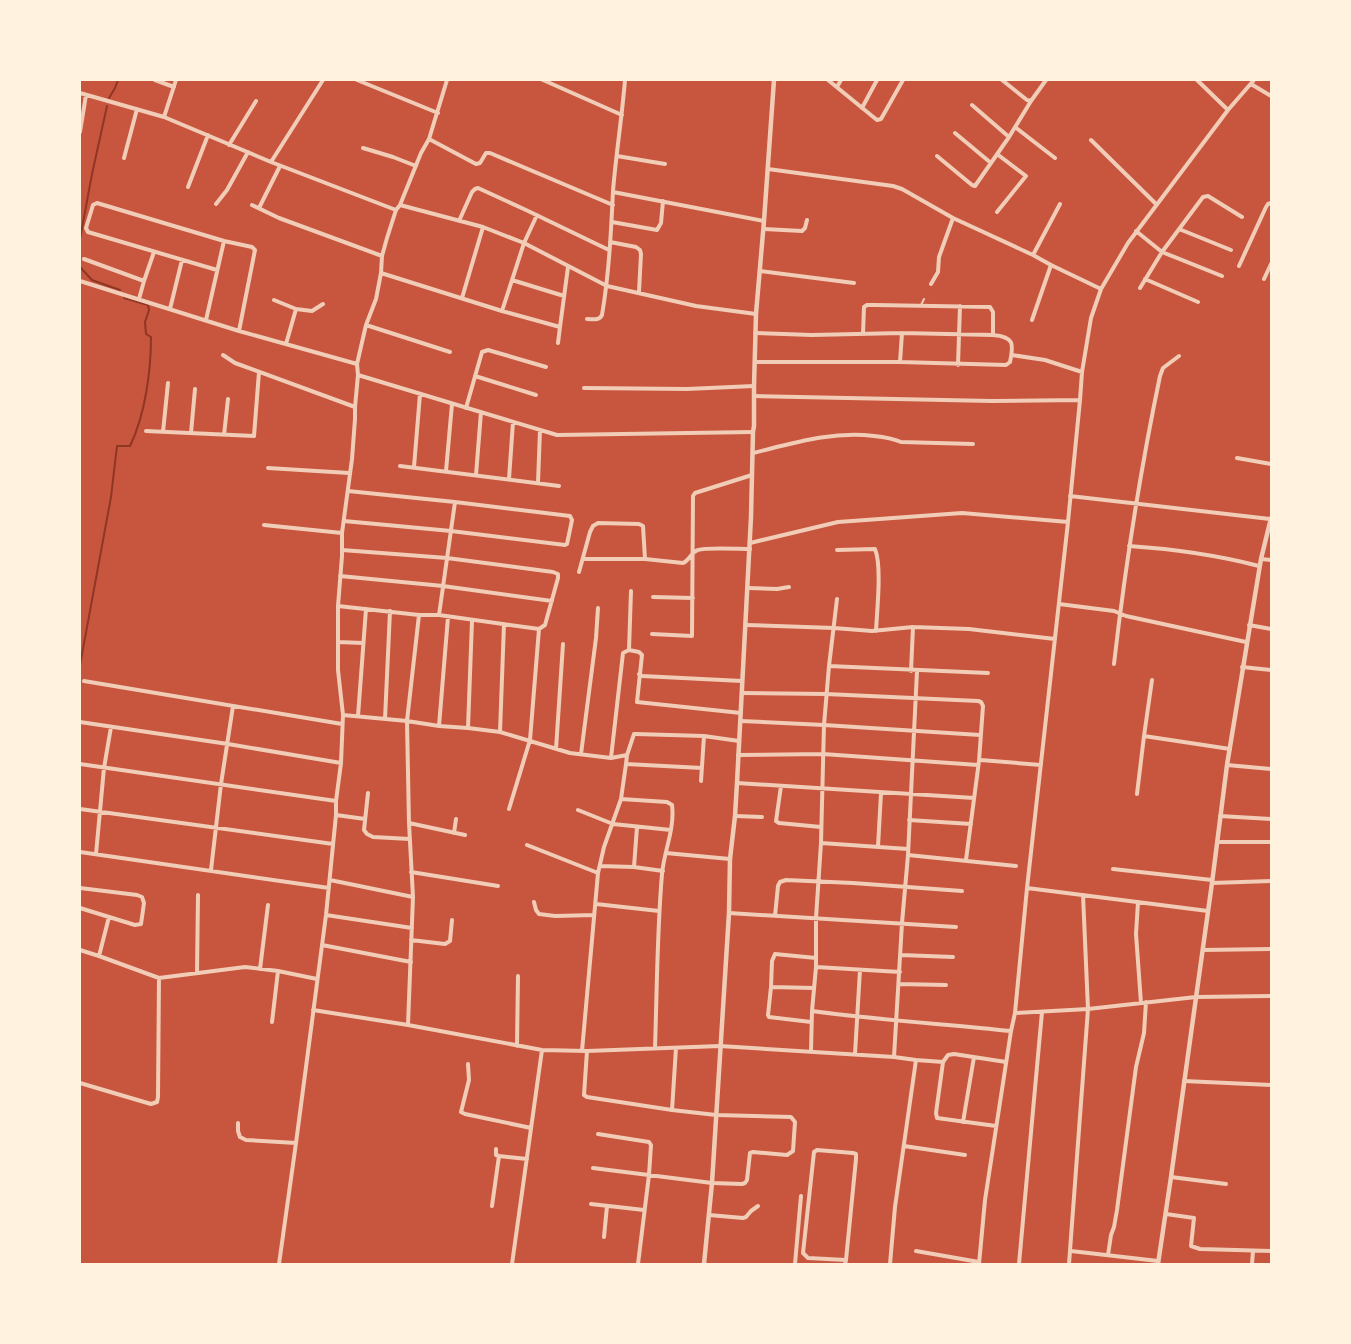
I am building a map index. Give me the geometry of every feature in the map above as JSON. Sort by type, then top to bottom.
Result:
[{"type":"street","points":[[155,80],[174,87]]},
{"type":"street","points":[[164,117],[176,80]]},
{"type":"street","points":[[271,162],[323,80]]},
{"type":"street","points":[[357,80],[438,112]]},
{"type":"street","points":[[278,1264],[318,979],[341,763],[343,715],[338,670],[338,606],[342,533],[356,419],[357,364],[366,325],[376,299],[382,256],[387,238],[396,210],[400,205],[429,139],[447,80]]},
{"type":"street","points":[[543,80],[622,115]]},
{"type":"street","points":[[587,319],[601,318],[607,286],[613,192],[625,80]]},
{"type":"street","points":[[704,1264],[712,1183],[730,859],[738,783],[750,549],[755,333],[774,80]]},
{"type":"street","points":[[828,80],[876,120],[880,120],[903,80]]},
{"type":"street","points":[[837,87],[841,80]]},
{"type":"street","points":[[862,108],[877,80]]},
{"type":"street","points":[[1002,80],[1031,102]]},
{"type":"street","points":[[937,156],[974,186],[977,184],[1046,80]]},
{"type":"street","points":[[1197,80],[1228,110]]},
{"type":"street","points":[[916,1251],[979,1263],[985,1200],[1015,1013],[1068,522],[1082,372],[1091,318],[1101,290],[1128,243],[1228,110],[1252,82],[1271,96]]},
{"type":"street","points":[[80,93],[164,117],[280,166],[396,210]]},
{"type":"street","points":[[80,132],[86,95]]},
{"type":"street","points":[[229,145],[256,101]]},
{"type":"street","points":[[972,105],[1009,137]]},
{"type":"street","points":[[124,158],[137,109]]},
{"type":"street","points":[[1016,127],[1055,158]]},
{"type":"street","points":[[955,133],[991,163]]},
{"type":"street","points":[[188,187],[208,135]]},
{"type":"street","points":[[429,139],[476,164],[480,163],[486,153],[490,153],[613,205]]},
{"type":"street","points":[[1091,140],[1156,204]]},
{"type":"street","points":[[363,148],[393,156],[416,166]]},
{"type":"street","points":[[216,204],[227,190],[248,152]]},
{"type":"street","points":[[997,154],[1026,176],[997,212]]},
{"type":"street","points":[[618,156],[665,164]]},
{"type":"street","points":[[258,208],[280,166]]},
{"type":"street","points":[[768,168],[893,186],[911,193],[953,218],[1033,255],[1101,290]]},
{"type":"street","points":[[459,220],[472,192],[478,188],[609,250]]},
{"type":"street","points":[[613,192],[764,221]]},
{"type":"street","points":[[1140,288],[1162,252],[1205,196],[1242,217]]},
{"type":"street","points":[[612,222],[657,230],[661,224],[663,201]]},
{"type":"street","points":[[217,270],[88,232],[86,228],[93,205],[97,203],[252,248],[254,250],[239,331]]},
{"type":"street","points":[[1239,266],[1267,205],[1271,203]]},
{"type":"street","points":[[1033,255],[1060,204]]},
{"type":"street","points":[[252,205],[279,218],[382,256]]},
{"type":"street","points":[[400,205],[482,227],[524,243],[607,286],[696,306],[756,314]]},
{"type":"street","points":[[502,311],[524,243],[537,215]]},
{"type":"street","points":[[931,284],[938,272],[939,257],[953,218]]},
{"type":"street","points":[[764,229],[802,231],[807,220]]},
{"type":"street","points":[[462,298],[482,227]]},
{"type":"street","points":[[1179,228],[1231,250]]},
{"type":"street","points":[[1136,231],[1162,252],[1222,276]]},
{"type":"street","points":[[206,320],[224,241]]},
{"type":"street","points":[[610,242],[636,247],[640,250],[639,292]]},
{"type":"street","points":[[140,299],[154,252]]},
{"type":"street","points":[[84,259],[144,281]]},
{"type":"street","points":[[170,309],[182,260]]},
{"type":"street","points":[[1264,279],[1271,264]]},
{"type":"street","points":[[1032,320],[1051,265]]},
{"type":"street","points":[[558,343],[568,267]]},
{"type":"street","points":[[760,271],[854,283]]},
{"type":"street","points":[[381,272],[502,311],[560,327]]},
{"type":"street","points":[[1145,279],[1198,302]]},
{"type":"street","points":[[512,280],[564,296]]},
{"type":"street","points":[[80,281],[239,331],[357,364]]},
{"type":"street","points":[[274,300],[312,312],[323,304]]},
{"type":"street","points":[[863,334],[865,306],[921,305],[992,308],[993,335]]},
{"type":"street","points":[[958,365],[960,306]]},
{"type":"street","points":[[286,344],[296,308]]},
{"type":"street","points":[[366,325],[450,352]]},
{"type":"street","points":[[755,333],[812,335],[902,333],[993,335],[1004,336],[1012,344],[1010,362],[1006,365],[900,362],[755,362]]},
{"type":"street","points":[[900,362],[902,333]]},
{"type":"street","points":[[466,408],[482,352],[488,350],[546,367]]},
{"type":"street","points":[[1012,354],[1045,360],[1082,372]]},
{"type":"street","points":[[223,355],[235,363],[355,407]]},
{"type":"street","points":[[1114,664],[1136,503],[1148,432],[1163,368],[1179,356]]},
{"type":"street","points":[[146,431],[254,436],[259,372]]},
{"type":"street","points":[[358,376],[557,435],[753,432]]},
{"type":"street","points":[[475,376],[536,395]]},
{"type":"street","points":[[163,432],[168,383]]},
{"type":"street","points":[[584,388],[687,389],[754,386]]},
{"type":"street","points":[[191,433],[196,389]]},
{"type":"street","points":[[414,467],[420,394]]},
{"type":"street","points":[[754,396],[992,401],[1080,400]]},
{"type":"street","points":[[224,435],[228,399]]},
{"type":"street","points":[[446,471],[452,404]]},
{"type":"street","points":[[476,475],[481,412]]},
{"type":"street","points":[[509,479],[513,422]]},
{"type":"street","points":[[538,483],[540,430]]},
{"type":"street","points":[[753,453],[819,437],[862,435],[893,438],[900,442],[973,444]]},
{"type":"street","points":[[1237,458],[1271,464]]},
{"type":"street","points":[[400,466],[559,486]]},
{"type":"street","points":[[268,468],[350,473]]},
{"type":"street","points":[[652,634],[692,636],[693,496],[695,493],[752,475]]},
{"type":"street","points":[[344,521],[565,545],[567,544],[572,520],[570,516],[348,491]]},
{"type":"street","points":[[1070,496],[1271,519],[1259,566],[1226,765],[1172,1177],[1158,1263],[1071,1251]]},
{"type":"street","points":[[439,615],[455,502]]},
{"type":"street","points":[[750,543],[838,522],[962,513],[1068,522]]},
{"type":"street","points":[[579,572],[590,532],[593,526],[598,523],[639,524],[643,526],[645,559]]},
{"type":"street","points":[[264,525],[342,533]]},
{"type":"street","points":[[1130,546],[1161,548],[1227,558],[1259,566]]},
{"type":"street","points":[[583,559],[645,559],[683,563],[693,553],[701,549],[750,549]]},
{"type":"street","points":[[837,550],[875,549],[879,569],[876,630]]},
{"type":"street","points":[[338,606],[439,615],[539,629],[545,625],[558,578],[558,574],[553,572],[447,558],[342,550]]},
{"type":"street","points":[[1261,559],[1271,560]]},
{"type":"street","points":[[340,576],[443,586],[552,601]]},
{"type":"street","points":[[748,588],[789,588]]},
{"type":"street","points":[[611,758],[624,653],[628,650],[630,591]]},
{"type":"street","points":[[653,597],[693,598]]},
{"type":"street","points":[[810,1051],[816,967],[816,918],[821,843],[824,725],[837,599]]},
{"type":"street","points":[[1058,604],[1114,611],[1126,616],[1246,642]]},
{"type":"street","points":[[581,754],[595,648],[598,608]]},
{"type":"street","points":[[358,716],[366,609]]},
{"type":"street","points":[[385,720],[390,611]]},
{"type":"street","points":[[408,1025],[413,897],[407,721],[419,614]]},
{"type":"street","points":[[439,726],[448,617]]},
{"type":"street","points":[[468,728],[472,621]]},
{"type":"street","points":[[500,732],[504,624]]},
{"type":"street","points":[[1249,625],[1271,629]]},
{"type":"street","points":[[746,626],[876,630],[914,627],[992,631],[1055,639]]},
{"type":"street","points":[[911,671],[914,627]]},
{"type":"street","points":[[509,809],[530,740],[539,629]]},
{"type":"street","points":[[338,642],[363,643]]},
{"type":"street","points":[[556,749],[563,644]]},
{"type":"street","points":[[628,650],[642,655],[637,702],[741,712]]},
{"type":"street","points":[[829,666],[988,674]]},
{"type":"street","points":[[1242,667],[1271,670]]},
{"type":"street","points":[[894,1057],[908,855],[917,671]]},
{"type":"street","points":[[640,674],[642,676],[742,681]]},
{"type":"street","points":[[1137,794],[1152,680]]},
{"type":"street","points":[[84,682],[342,724]]},
{"type":"street","points":[[742,692],[826,694],[981,702],[983,706],[978,763],[966,860]]},
{"type":"street","points":[[211,870],[221,784],[233,706]]},
{"type":"street","points":[[343,715],[500,732],[570,753],[611,758],[627,755]]},
{"type":"street","points":[[741,721],[980,735]]},
{"type":"street","points":[[80,722],[341,763]]},
{"type":"street","points":[[96,854],[104,768],[111,727]]},
{"type":"street","points":[[582,1051],[598,873],[604,847],[621,799],[627,755],[634,734],[704,736],[739,741]]},
{"type":"street","points":[[701,781],[704,736]]},
{"type":"street","points":[[1144,736],[1230,749]]},
{"type":"street","points":[[738,755],[823,754],[978,763],[981,760],[1041,765]]},
{"type":"street","points":[[80,764],[336,801]]},
{"type":"street","points":[[626,764],[702,768]]},
{"type":"street","points":[[1226,765],[1271,769]]},
{"type":"street","points":[[738,783],[974,798]]},
{"type":"street","points":[[781,786],[776,821],[779,823],[821,827]]},
{"type":"street","points":[[368,793],[364,830],[367,834],[373,838],[410,839]]},
{"type":"street","points":[[878,847],[881,793]]},
{"type":"street","points":[[621,799],[667,802],[672,805],[673,813],[663,871],[660,911],[655,1048]]},
{"type":"street","points":[[80,809],[333,844]]},
{"type":"street","points":[[578,810],[613,824],[671,830]]},
{"type":"street","points":[[336,815],[365,818]]},
{"type":"street","points":[[735,816],[762,817]]},
{"type":"street","points":[[1220,816],[1271,819]]},
{"type":"street","points":[[454,833],[456,819]]},
{"type":"street","points":[[909,820],[971,824]]},
{"type":"street","points":[[409,823],[465,835]]},
{"type":"street","points":[[634,867],[637,827]]},
{"type":"street","points":[[1217,842],[1271,842]]},
{"type":"street","points":[[821,843],[908,849]]},
{"type":"street","points":[[527,844],[598,873]]},
{"type":"street","points":[[80,852],[329,888]]},
{"type":"street","points":[[666,854],[730,859]]},
{"type":"street","points":[[908,855],[1016,866]]},
{"type":"street","points":[[600,866],[634,867],[663,871]]},
{"type":"street","points":[[1113,869],[1212,881],[1271,881]]},
{"type":"street","points":[[412,872],[498,886]]},
{"type":"street","points":[[330,880],[413,897]]},
{"type":"street","points":[[775,916],[778,886],[780,882],[786,880],[962,891]]},
{"type":"street","points":[[80,888],[132,894],[142,897],[144,903],[142,924],[135,926],[80,908]]},
{"type":"street","points":[[1027,888],[1208,911]]},
{"type":"street","points":[[197,973],[198,895]]},
{"type":"street","points":[[1069,1264],[1088,1009],[1083,895]]},
{"type":"street","points":[[534,902],[539,914],[594,916]]},
{"type":"street","points":[[1108,1255],[1117,1210],[1136,1067],[1144,1032],[1136,934],[1138,902]]},
{"type":"street","points":[[596,904],[660,911]]},
{"type":"street","points":[[260,968],[268,905]]},
{"type":"street","points":[[728,913],[956,927]]},
{"type":"street","points":[[326,915],[412,928]]},
{"type":"street","points":[[99,956],[109,917]]},
{"type":"street","points":[[411,940],[448,943],[450,941],[452,920]]},
{"type":"street","points":[[322,945],[411,962]]},
{"type":"street","points":[[1202,950],[1271,949]]},
{"type":"street","points":[[80,950],[159,978],[244,967],[260,968],[318,979]]},
{"type":"street","points":[[811,1022],[769,1017],[772,961],[775,954],[816,958]]},
{"type":"street","points":[[900,955],[953,957]]},
{"type":"street","points":[[816,967],[900,972]]},
{"type":"street","points":[[854,1054],[860,970]]},
{"type":"street","points":[[272,1022],[278,971]]},
{"type":"street","points":[[517,1046],[518,976]]},
{"type":"street","points":[[80,1083],[152,1104],[157,1102],[159,978]]},
{"type":"street","points":[[899,984],[946,985]]},
{"type":"street","points":[[771,987],[814,988]]},
{"type":"street","points":[[1015,1013],[1088,1009],[1196,997],[1271,996]]},
{"type":"street","points":[[313,1010],[408,1025],[542,1050],[587,1051],[720,1046],[854,1054],[944,1062]]},
{"type":"street","points":[[812,1011],[857,1018],[1011,1031]]},
{"type":"street","points":[[1019,1264],[1042,1012]]},
{"type":"street","points":[[672,1110],[676,1048]]},
{"type":"street","points":[[512,1264],[542,1050]]},
{"type":"street","points":[[587,1051],[584,1094],[587,1097],[716,1115],[791,1117],[795,1122],[793,1151],[787,1155],[753,1152],[750,1154],[746,1183],[742,1184],[712,1183],[593,1168]]},
{"type":"street","points":[[996,1126],[940,1119],[936,1113],[944,1062],[948,1055],[954,1054],[1006,1062]]},
{"type":"street","points":[[963,1122],[974,1057]]},
{"type":"street","points":[[890,1264],[895,1207],[916,1060]]},
{"type":"street","points":[[468,1064],[469,1080],[461,1112],[531,1128]]},
{"type":"street","points":[[1184,1081],[1271,1085]]},
{"type":"street","points":[[238,1123],[240,1137],[246,1140],[296,1143]]},
{"type":"street","points":[[598,1134],[649,1142],[651,1145],[638,1264]]},
{"type":"street","points":[[904,1146],[965,1155]]},
{"type":"street","points":[[822,1149],[856,1154],[845,1262],[808,1258],[803,1253],[814,1152],[817,1150],[822,1149]]},
{"type":"street","points":[[492,1206],[499,1156],[496,1154],[496,1150]]},
{"type":"street","points":[[499,1156],[527,1159]]},
{"type":"street","points":[[1172,1177],[1226,1184]]},
{"type":"street","points":[[795,1264],[801,1196]]},
{"type":"street","points":[[591,1204],[644,1210]]},
{"type":"street","points":[[604,1237],[607,1206]]},
{"type":"street","points":[[709,1215],[743,1218],[758,1206]]},
{"type":"street","points":[[1166,1214],[1194,1218],[1191,1246],[1194,1248],[1271,1251]]},
{"type":"street","points":[[1252,1264],[1253,1251]]},
{"type":"lane","points":[[921,305],[924,299]]},
{"type":"waterway","points":[[109,98],[118,80]]},
{"type":"waterway","points":[[80,239],[107,106]]},
{"type":"waterway","points":[[80,267],[92,280],[120,290]]},
{"type":"waterway","points":[[80,665],[111,497],[117,446],[130,446],[135,434],[140,421],[150,364],[151,337],[146,334],[145,322],[149,310],[148,305],[124,298]]}]
